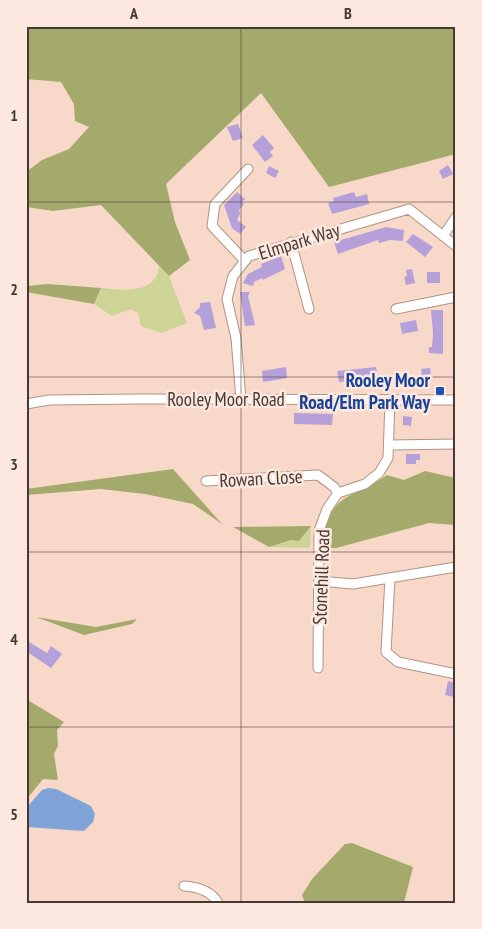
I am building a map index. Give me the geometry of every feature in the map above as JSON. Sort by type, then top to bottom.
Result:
[{"type":"street","points":[[245,261],[212,226],[215,204],[248,169]]},
{"type":"street","name":"Elmpark Way","points":[[241,400],[236,338],[227,299],[233,276],[249,256],[291,242],[409,209],[456,246]]},
{"type":"street","points":[[443,236],[456,217]]},
{"type":"street","points":[[291,242],[309,309]]},
{"type":"street","points":[[396,309],[456,297]]},
{"type":"street","name":"Rooley Moor Road","points":[[26,404],[49,400],[126,399],[456,400]]},
{"type":"street","points":[[338,493],[365,484],[379,473],[388,458],[390,446],[390,400]]},
{"type":"street","points":[[390,446],[456,444]]},
{"type":"street","name":"Rowan Close","points":[[206,481],[318,476],[334,487],[338,493]]},
{"type":"street","name":"Stonehill Road","points":[[318,668],[319,531],[327,508],[338,493]]},
{"type":"street","points":[[319,581],[353,584],[456,567]]},
{"type":"street","points":[[390,578],[386,652],[398,662],[456,674]]},
{"type":"street","points":[[184,886],[196,887],[206,891],[218,903]]},
{"type":"green space","points":[[26,26],[456,26],[456,154],[329,187],[261,93],[166,184],[175,222],[190,260],[169,276],[101,205],[53,211],[26,207],[26,172],[42,160],[69,149],[89,127],[75,121],[74,104],[61,82],[26,79]]},
{"type":"green space","points":[[159,266],[169,276],[187,323],[161,333],[141,326],[138,313],[130,309],[112,316],[94,304],[101,288],[137,289],[152,282],[157,275]]},
{"type":"green space","points":[[48,284],[101,288],[94,304],[26,292],[26,286]]},
{"type":"green space","points":[[173,469],[222,524],[193,504],[145,494],[101,489],[26,495],[26,489]]},
{"type":"green space","points":[[425,471],[456,478],[456,525],[429,523],[336,548],[323,548],[330,516],[342,500],[387,475],[404,480]]},
{"type":"green space","points":[[311,526],[310,548],[269,547],[291,540],[299,541]]},
{"type":"green space","points":[[311,526],[299,541],[291,540],[269,547],[233,527]]},
{"type":"green space","points":[[36,617],[96,627],[137,619],[132,624],[84,635]]},
{"type":"green space","points":[[26,699],[64,722],[57,730],[58,746],[54,754],[58,780],[43,779],[26,800]]},
{"type":"green space","points":[[352,843],[413,867],[404,903],[305,903],[302,895],[312,879],[345,844]]},
{"type":"water","points":[[48,788],[56,789],[91,806],[95,814],[93,822],[84,831],[26,827],[26,808],[42,790]]},
{"type":"building","points":[[238,124],[243,138],[233,141],[227,127]]},
{"type":"building","points":[[263,135],[274,148],[270,152],[273,156],[265,162],[252,145]]},
{"type":"building","points":[[448,165],[453,174],[443,179],[439,171]]},
{"type":"building","points":[[269,166],[279,171],[275,178],[266,173]]},
{"type":"building","points":[[237,192],[245,199],[242,202],[244,204],[239,210],[240,214],[237,220],[246,227],[240,234],[232,228],[224,205]]},
{"type":"building","points":[[354,192],[356,197],[367,194],[369,204],[332,214],[328,203],[334,201],[333,198]]},
{"type":"building","points":[[386,227],[404,230],[403,241],[390,240],[379,243],[378,240],[338,254],[334,242]]},
{"type":"building","points":[[413,234],[433,247],[425,257],[406,242]]},
{"type":"building","points":[[281,256],[285,269],[263,280],[262,278],[254,282],[253,286],[243,283],[248,274],[262,267],[261,264]]},
{"type":"building","points":[[412,269],[415,283],[406,285],[404,277],[407,276],[406,270]]},
{"type":"building","points":[[427,272],[440,272],[440,283],[427,283]]},
{"type":"building","points":[[240,292],[250,292],[248,296],[255,325],[245,326]]},
{"type":"building","points":[[210,302],[216,328],[204,330],[200,316],[194,313],[200,307],[200,303]]},
{"type":"building","points":[[431,310],[443,310],[443,354],[429,353],[429,347],[432,347],[433,333]]},
{"type":"building","points":[[416,320],[418,331],[402,334],[400,323]]},
{"type":"building","points":[[286,367],[287,378],[263,382],[262,371]]},
{"type":"building","points":[[376,367],[378,377],[339,382],[337,371]]},
{"type":"building","points":[[430,368],[431,376],[422,378],[421,369]]},
{"type":"building","points":[[294,413],[333,414],[332,425],[294,424]]},
{"type":"building","points":[[403,416],[412,417],[411,426],[403,425]]},
{"type":"building","points":[[406,454],[420,454],[420,460],[416,460],[416,464],[406,464]]},
{"type":"building","points":[[26,640],[47,653],[51,646],[62,654],[51,668],[26,651]]},
{"type":"building","points":[[448,681],[456,683],[455,697],[445,695]]},
{"type":"place","name":"Rooley Moor Road/Elm Park Way","points":[[440,391]]}]
